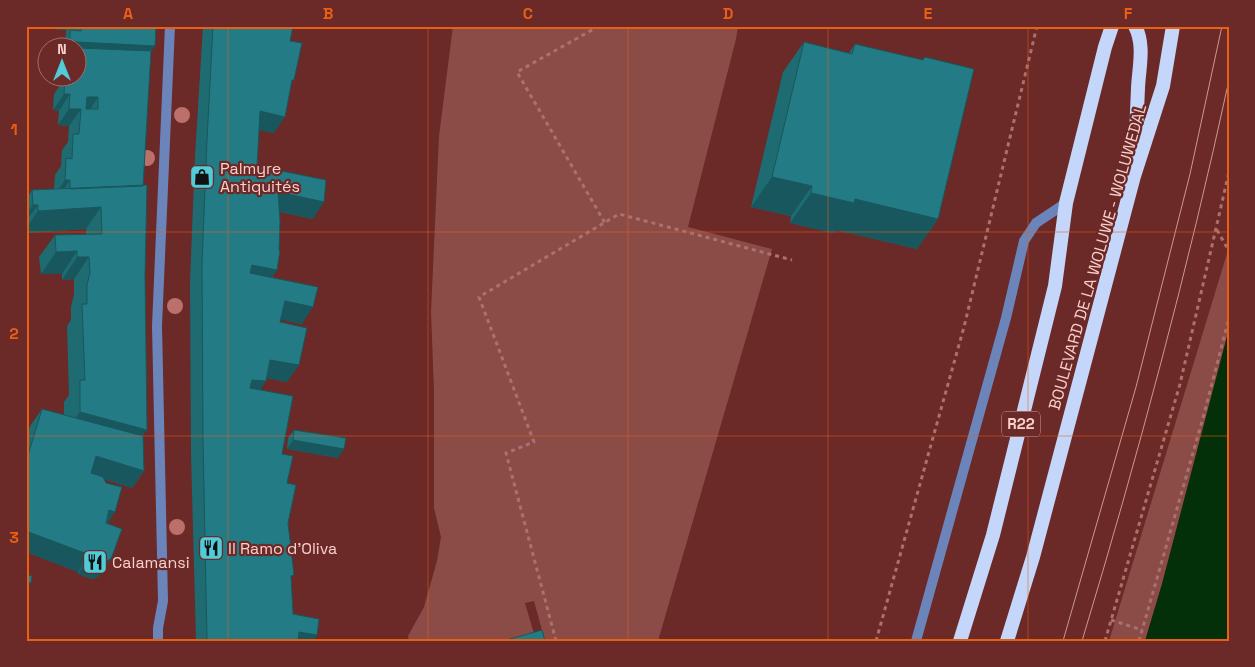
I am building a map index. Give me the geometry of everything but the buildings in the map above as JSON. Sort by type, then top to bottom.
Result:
[{"type":"highway","name":"BOULEVARD DE LA WOLUWE - WOLUWEDAL","points":[[960,641],[993,535],[1056,286],[1066,203],[1112,26]]},
{"type":"highway","points":[[1134,176],[1142,55],[1138,32],[1135,26]]},
{"type":"highway","name":"BOULEVARD DE LA WOLUWE - WOLUWEDAL","points":[[1007,641],[1035,548],[1134,176],[1163,86],[1173,26]]},
{"type":"street","points":[[158,641],[158,628],[163,601],[157,326],[170,26]]},
{"type":"street","points":[[916,641],[1006,318],[1024,241],[1036,224],[1066,203]]},
{"type":"path","points":[[599,26],[516,72],[605,223]]},
{"type":"path","points":[[876,641],[964,327],[1037,26]]},
{"type":"path","points":[[1105,641],[1180,384],[1229,172]]},
{"type":"path","points":[[556,641],[506,453],[534,442],[478,297],[619,214],[792,260]]},
{"type":"path","points":[[1216,229],[1229,250]]},
{"type":"path","points":[[1139,641],[1203,418],[1229,318]]},
{"type":"path","points":[[1111,620],[1142,630]]},
{"type":"shaded area","points":[[453,26],[738,26],[688,227],[772,249],[658,641],[545,641],[534,601],[525,603],[536,641],[409,641],[408,636],[424,607],[437,561],[441,537],[434,508],[434,391],[431,312],[439,136]]},
{"type":"shaded area","points":[[1229,247],[1229,329],[1162,584],[1145,641],[1109,641]]},
{"type":"shaded area","points":[[1229,329],[1229,641],[1145,641],[1162,584]]},
{"type":"tram line","points":[[1063,641],[1136,387],[1190,174],[1222,26]]},
{"type":"tram line","points":[[1082,641],[1123,502],[1161,362],[1197,221],[1229,80]]},
{"type":"place","name":"Palmyre Antiquités","points":[[202,177]]},
{"type":"place","name":"Il Ramo d'Oliva","points":[[211,548]]},
{"type":"place","name":"Calamansi","points":[[95,562]]}]
